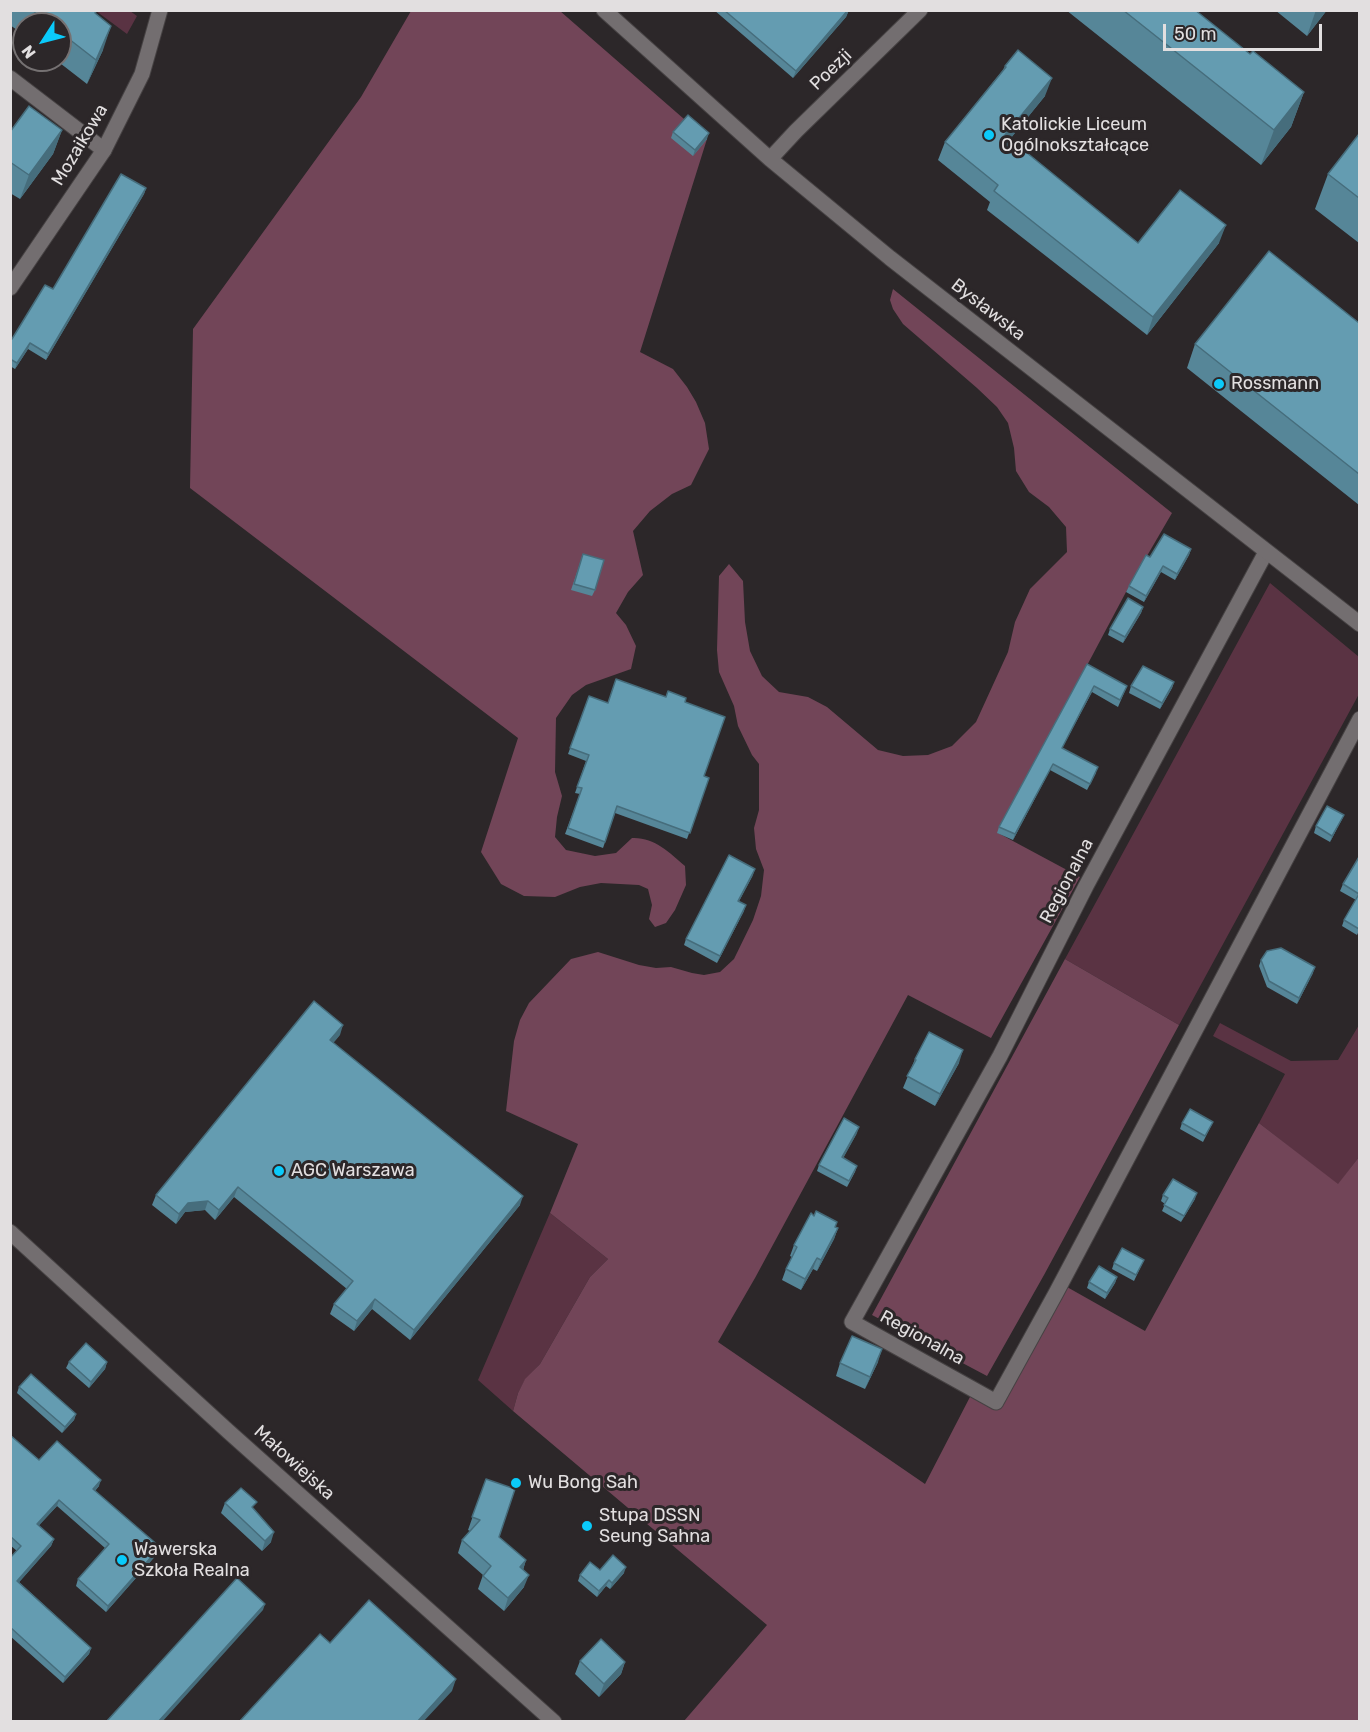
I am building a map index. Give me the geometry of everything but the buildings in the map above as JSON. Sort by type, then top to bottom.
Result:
[{"type":"street","name":"Mozaikowa","points":[[10,288],[104,150],[142,74],[160,10]]},
{"type":"street","name":"Bysławska","points":[[604,10],[770,159],[890,258],[1359,624]]},
{"type":"street","name":"Poezji","points":[[770,159],[920,10]]},
{"type":"street","points":[[10,78],[104,150]]},
{"type":"street","name":"Regionalna","points":[[1266,552],[1086,886],[1000,1056],[852,1322],[996,1402],[1359,719]]},
{"type":"street","name":"Małowiejska","points":[[10,1232],[229,1432],[554,1722]]},
{"type":"shaded area","points":[[96,11],[130,11],[137,16],[127,34]]},
{"type":"shaded area","points":[[411,11],[560,11],[707,139],[640,352],[673,369],[687,387],[705,423],[709,449],[691,485],[672,494],[650,511],[633,531],[643,575],[628,592],[616,613],[626,625],[636,646],[631,669],[586,685],[572,695],[556,718],[555,772],[562,796],[555,837],[566,850],[595,856],[616,853],[632,838],[640,838],[661,846],[685,866],[686,885],[675,910],[666,923],[655,927],[649,919],[652,905],[648,889],[639,885],[601,883],[580,887],[555,897],[524,896],[501,884],[481,852],[518,738],[190,488],[193,329],[361,97]]},
{"type":"shaded area","points":[[893,289],[1172,513],[1126,592],[998,833],[1080,877],[991,1038],[908,995],[718,1342],[925,1484],[971,1395],[999,1409],[1067,1287],[1145,1331],[1259,1123],[1338,1184],[1359,1157],[1359,1721],[684,1721],[767,1625],[513,1411],[525,1379],[540,1364],[590,1277],[608,1259],[550,1213],[578,1144],[506,1111],[514,1041],[520,1020],[529,1003],[571,959],[598,952],[656,968],[671,967],[704,975],[720,972],[734,959],[753,920],[761,896],[764,870],[756,849],[754,828],[759,810],[759,764],[738,726],[734,706],[719,672],[717,650],[719,576],[729,564],[743,581],[745,622],[750,651],[762,676],[779,692],[808,697],[827,707],[878,750],[903,756],[928,755],[952,746],[976,722],[1008,652],[1015,622],[1030,589],[1067,552],[1066,527],[1049,507],[1029,492],[1016,471],[1014,448],[1008,423],[997,407],[977,388],[903,324],[890,300]]},
{"type":"shaded area","points":[[1270,583],[1359,657],[1359,694],[1179,1025],[1065,959]]},
{"type":"shaded area","points":[[1065,959],[1179,1025],[987,1376],[872,1315]]},
{"type":"shaded area","points":[[1220,1023],[1291,1061],[1338,1060],[1359,1025],[1359,1157],[1338,1185],[1259,1123],[1285,1074],[1213,1036]]},
{"type":"shaded area","points":[[550,1213],[608,1259],[590,1277],[540,1364],[525,1380],[518,1393],[513,1411],[478,1380]]},
{"type":"place","name":"Katolickie Liceum Ogólnokształcące","points":[[989,135]]},
{"type":"place","name":"Rossmann","points":[[1219,384]]},
{"type":"place","name":"AGC Warszawa","points":[[279,1171]]},
{"type":"place","name":"Wu Bong Sah","points":[[516,1483]]},
{"type":"place","name":"Stupa DSSN Seung Sahna","points":[[587,1526]]},
{"type":"place","name":"Wawerska Szkoła Realna","points":[[122,1560]]}]
